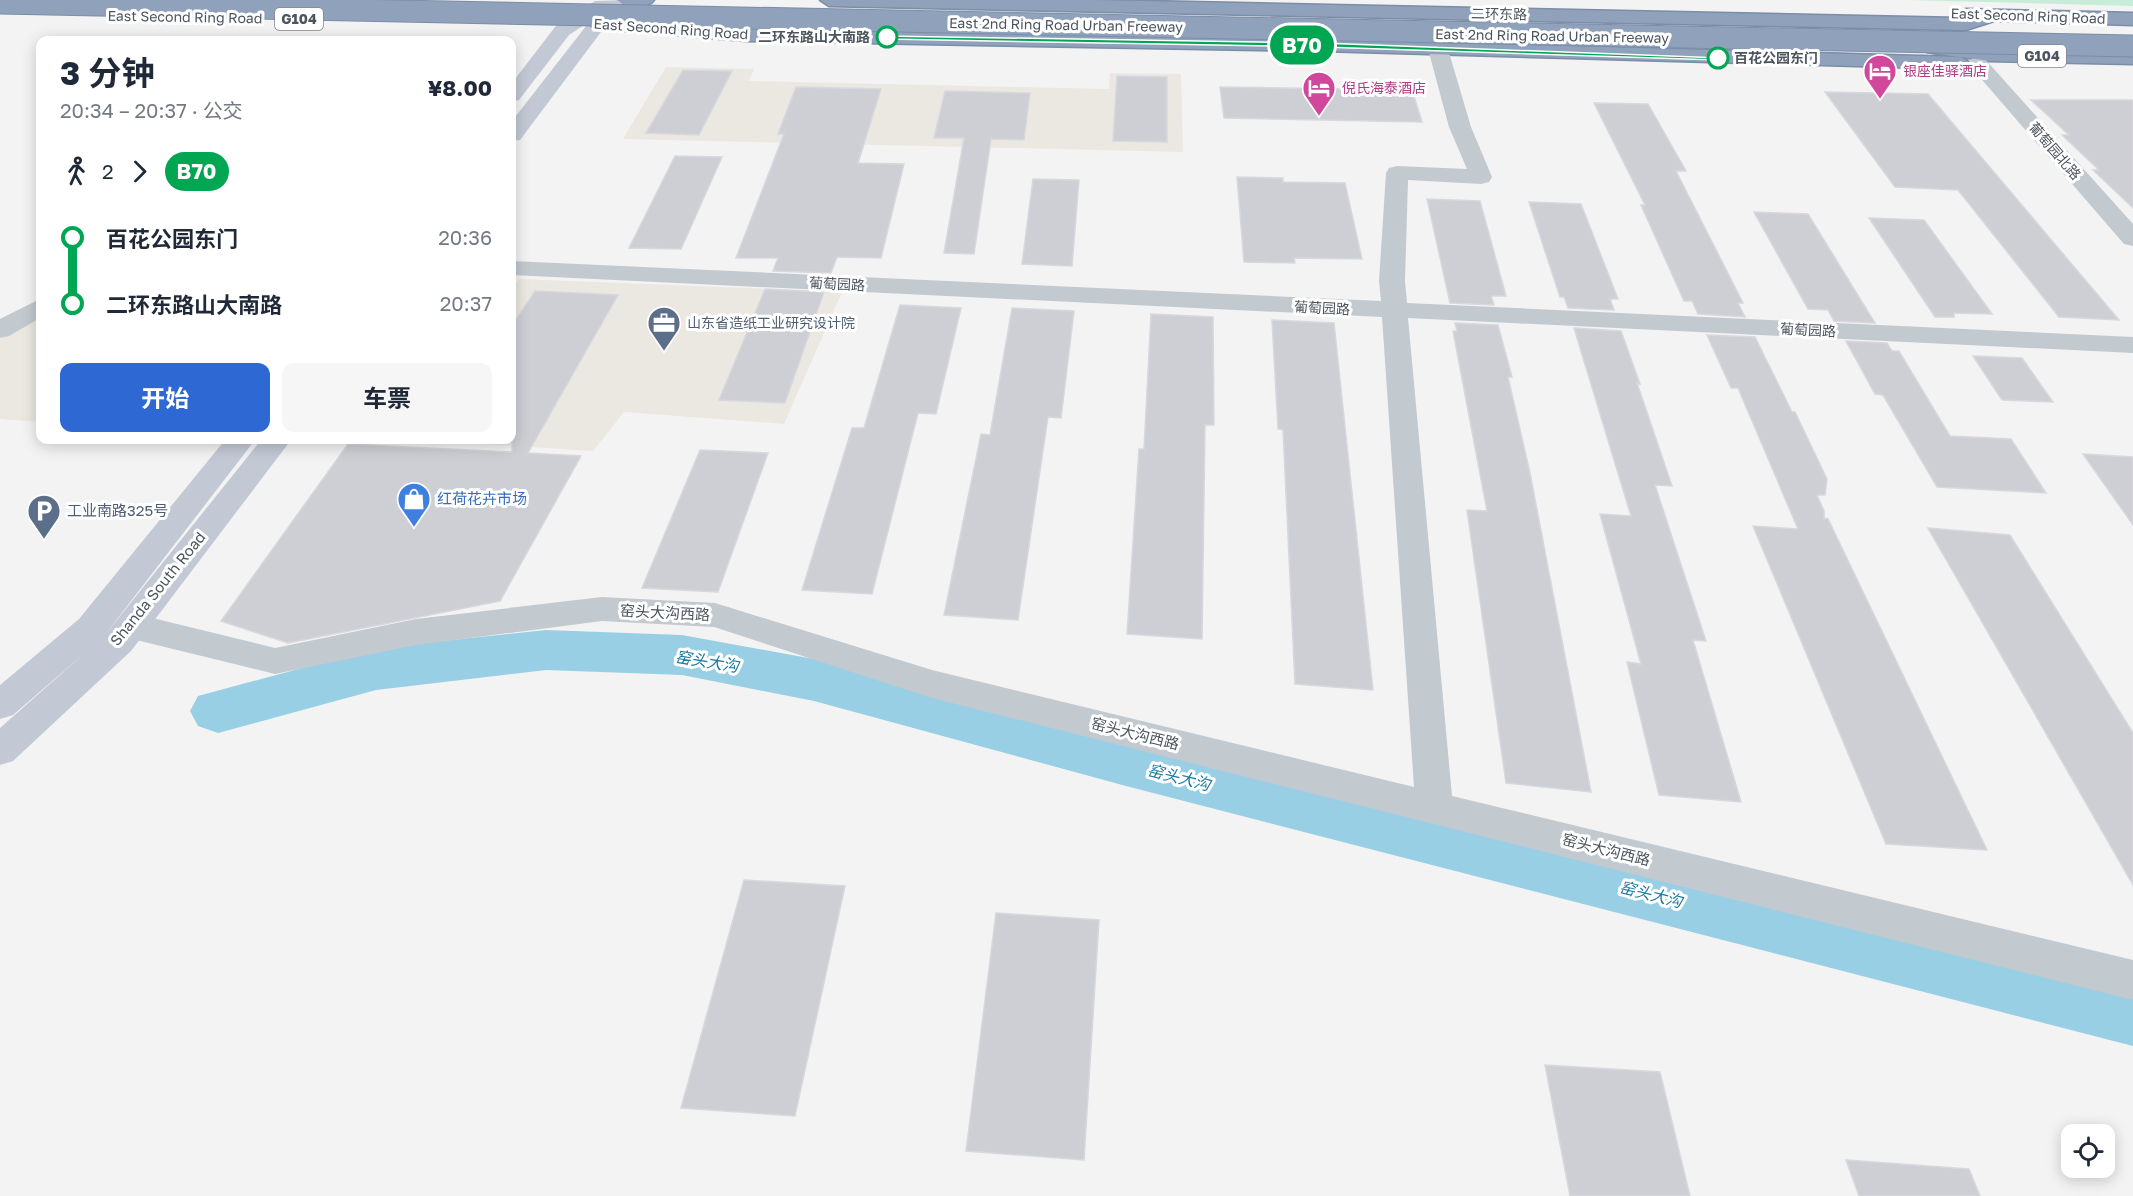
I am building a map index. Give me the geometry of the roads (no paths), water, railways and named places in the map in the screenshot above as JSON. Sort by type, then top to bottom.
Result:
[{"type":"highway","points":[[627,0],[645,0]]},
{"type":"highway","name":"East 2nd Ring Road Urban Freeway","points":[[610,8],[627,0],[2133,33]]},
{"type":"highway","name":"二环东路","points":[[829,0],[1966,24],[1988,17]]},
{"type":"highway","points":[[1066,0],[1770,15],[1988,17]]},
{"type":"highway","name":"East Second Ring Road","points":[[1454,0],[1927,12],[1988,17],[2133,19]]},
{"type":"highway","name":"East 2nd Ring Road Urban Freeway","points":[[0,3],[610,8],[2133,46]]},
{"type":"highway","points":[[610,8],[854,31],[1984,59]]},
{"type":"highway","name":"二环东路","points":[[610,8],[731,21],[1944,48],[1984,59],[2133,58]]},
{"type":"highway","name":"East Second Ring Road","points":[[0,13],[570,24],[610,8],[746,34],[1984,59]]},
{"type":"highway","name":"二环东路","points":[[746,34],[817,22]]},
{"type":"highway","name":"二环东路","points":[[961,26],[1015,40]]},
{"type":"main road","points":[[516,91],[570,24],[610,8]]},
{"type":"main road","points":[[516,130],[610,8]]},
{"type":"main road","name":"Shanda South Road","points":[[0,705],[91,628],[237,444]]},
{"type":"main road","name":"Shanda South Road","points":[[0,750],[119,642],[273,444]]},
{"type":"street","points":[[1434,808],[1392,281],[1397,173],[1481,177],[1460,127],[1438,49]]},
{"type":"street","name":"葡萄园北路","points":[[1984,59],[2133,239]]},
{"type":"street","name":"葡萄园路","points":[[516,268],[2133,345]]},
{"type":"street","points":[[0,330],[36,309]]},
{"type":"street","name":"窑头大沟西路","points":[[132,626],[274,660],[416,632],[602,609],[715,615],[932,684],[2133,980]]},
{"type":"waterway","name":"窑头大沟","points":[[218,711],[376,669],[546,650],[682,655],[814,680],[1126,763],[2133,1014]]},
{"type":"place","name":"二环东路山大南路","points":[[887,37]]},
{"type":"place","name":"百花公园东门","points":[[1718,58]]},
{"type":"place","name":"银座佳驿酒店","points":[[1880,100]]},
{"type":"place","name":"倪氏海泰酒店","points":[[1319,117]]},
{"type":"place","name":"山东省造纸工业研究设计院","points":[[664,352]]},
{"type":"place","name":"红荷花卉市场","points":[[414,528]]},
{"type":"place","name":"工业南路325号","points":[[44,540]]}]
